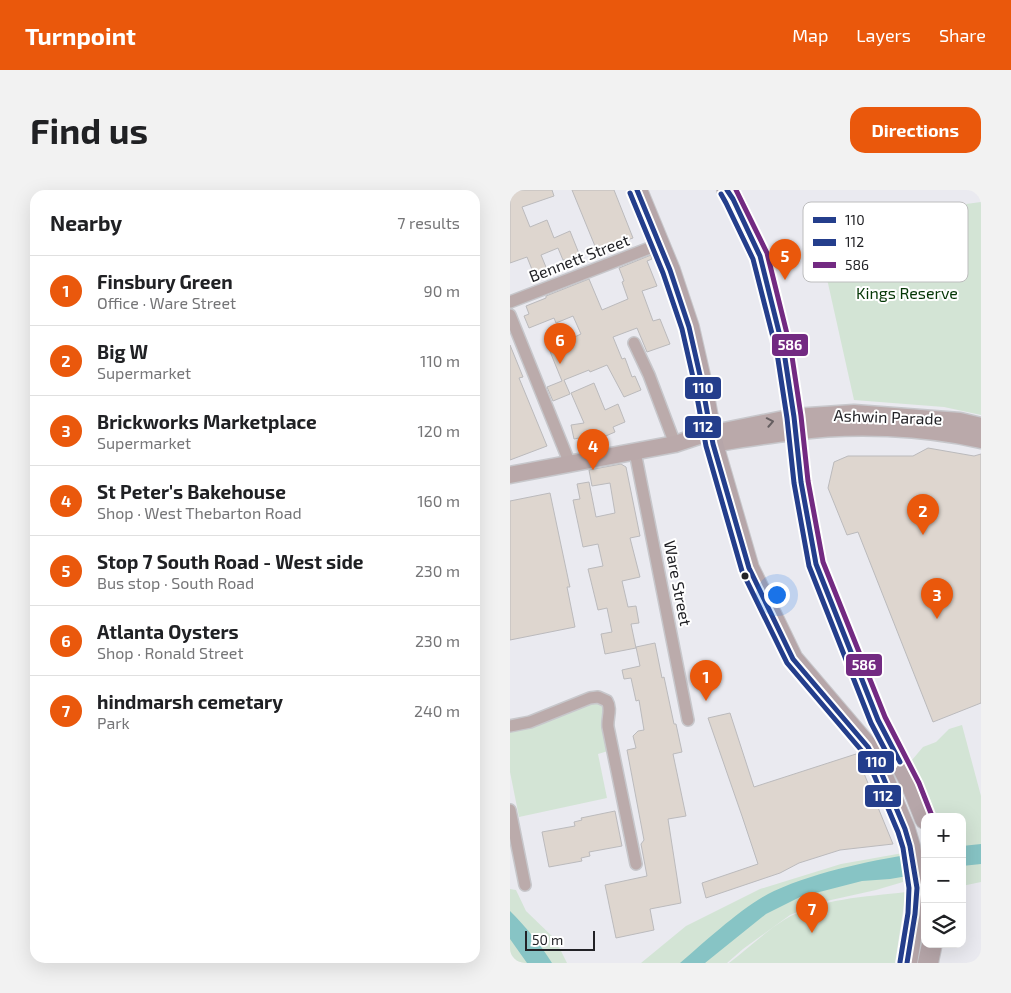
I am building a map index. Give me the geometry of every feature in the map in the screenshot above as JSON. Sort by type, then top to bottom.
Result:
[{"type":"highway","points":[[637,190],[670,270],[689,327],[712,439],[749,568],[793,659],[868,748],[900,815],[910,846],[917,888],[907,963]]},
{"type":"highway","points":[[727,190],[760,256],[784,352],[795,424],[801,482],[816,564],[878,720],[912,786],[923,813]]},
{"type":"highway","points":[[928,963],[931,948]]},
{"type":"street","name":"Bennett Street","points":[[510,302],[660,244]]},
{"type":"street","points":[[510,315],[570,464]]},
{"type":"street","points":[[634,343],[676,444]]},
{"type":"street","name":"Ashwin Parade","points":[[795,424],[854,414],[960,421],[981,426]]},
{"type":"street","name":"Ashwin Parade","points":[[795,424],[884,428],[956,434],[981,440]]},
{"type":"street","points":[[510,475],[795,424]]},
{"type":"street","name":"Ware Street","points":[[636,452],[688,720]]},
{"type":"street","points":[[510,726],[530,722],[590,698],[598,697],[607,701],[610,708],[607,720],[608,727],[636,864]]},
{"type":"street","points":[[510,810],[525,886]]},
{"type":"green space","name":"Kings Reserve","points":[[981,202],[981,415],[944,407],[854,400],[828,282],[968,282],[968,204]]},
{"type":"green space","points":[[592,701],[605,704],[608,751],[598,754],[607,798],[519,817],[510,772],[510,730]]},
{"type":"green space","points":[[962,725],[981,796],[981,882],[966,885],[966,813],[933,813],[912,760],[923,747],[936,742],[949,729]]},
{"type":"green space","points":[[903,853],[903,882],[822,902],[790,915],[727,963],[641,963],[686,926],[760,889],[841,864]]},
{"type":"green space","points":[[510,889],[516,890],[526,911],[555,939],[567,963],[510,963]]},
{"type":"green space","points":[[906,892],[895,963],[729,963],[784,920],[812,907],[859,897]]},
{"type":"water","points":[[981,844],[981,864],[966,866],[966,846]]},
{"type":"water","points":[[921,853],[921,874],[862,881],[800,897],[766,914],[705,963],[680,963],[713,934],[762,897],[810,877]]},
{"type":"water","points":[[510,911],[543,949],[552,963],[527,963],[510,939]]},
{"type":"building","points":[[510,190],[552,190],[554,196],[522,207],[530,227],[547,220],[554,238],[570,231],[582,261],[571,266],[568,259],[563,260],[558,248],[541,255],[548,272],[535,277],[527,257],[510,263]]},
{"type":"building","points":[[572,190],[614,190],[633,238],[597,251]]},
{"type":"building","points":[[651,255],[652,259],[647,261],[657,286],[642,291],[653,321],[660,319],[670,344],[647,352],[637,328],[613,337],[622,359],[625,358],[632,377],[635,376],[641,390],[624,397],[607,365],[564,380],[570,394],[553,401],[547,387],[562,381],[549,349],[581,334],[573,316],[556,323],[554,318],[529,328],[524,316],[529,314],[526,306],[589,279],[602,310],[628,299],[619,268]]},
{"type":"building","points":[[510,345],[523,377],[519,378],[547,446],[510,460]]},
{"type":"building","points":[[594,383],[605,410],[618,404],[625,422],[613,427],[615,432],[601,438],[599,434],[574,439],[571,425],[584,423],[571,393]]},
{"type":"building","points":[[928,448],[974,456],[981,454],[981,703],[933,722],[858,532],[847,535],[828,488],[834,462],[848,456],[913,456]]},
{"type":"building","points":[[621,464],[626,467],[640,536],[630,538],[640,577],[622,581],[628,607],[636,606],[639,623],[631,624],[636,648],[605,654],[601,634],[612,632],[607,608],[598,610],[588,569],[603,566],[598,544],[583,547],[573,500],[580,499],[577,484],[589,482],[596,517],[615,513],[610,483],[592,486],[589,470]]},
{"type":"building","points":[[550,493],[570,587],[567,587],[575,627],[510,640],[510,501]]},
{"type":"building","points":[[655,643],[662,678],[664,677],[682,752],[673,754],[686,816],[668,819],[681,903],[650,909],[654,930],[616,938],[605,885],[647,876],[641,844],[644,840],[627,750],[636,748],[633,736],[638,731],[644,730],[639,700],[636,701],[631,678],[624,679],[622,670],[640,666],[636,647]]},
{"type":"building","points":[[730,713],[754,787],[856,754],[893,844],[840,850],[799,863],[780,873],[706,898],[702,883],[758,864],[708,718]]},
{"type":"building","points":[[615,811],[622,846],[589,852],[590,856],[581,858],[582,861],[549,867],[542,832],[575,826],[574,822],[582,820],[581,818]]},
{"type":"transit line","name":"110","points":[[637,190],[670,270],[689,327],[713,444],[749,568],[793,659],[868,747],[881,772],[905,829],[910,846],[917,888],[907,963]]},
{"type":"transit line","name":"110","points":[[727,190],[760,256],[784,352],[801,482],[816,564],[878,720],[900,762]]},
{"type":"transit line","name":"586","points":[[736,190],[767,253],[791,350],[808,481],[823,562],[885,717],[919,783],[931,813]]},
{"type":"transit line","name":"112","points":[[630,193],[663,273],[682,329],[706,446],[742,571],[787,663],[862,751],[898,832],[903,848],[909,888],[908,913],[900,962]]},
{"type":"transit line","name":"112","points":[[721,194],[753,259],[777,353],[794,483],[809,566],[871,723],[893,765]]},
{"type":"place","name":"Stop 7 South Road - West side","points":[[785,280]]},
{"type":"place","name":"Atlanta Oysters","points":[[560,364]]},
{"type":"place","name":"St Peter's Bakehouse","points":[[593,470]]},
{"type":"place","name":"Big W","points":[[923,535]]},
{"type":"place","name":"Brickworks Marketplace","points":[[937,619]]},
{"type":"place","name":"Finsbury Green","points":[[706,701]]},
{"type":"place","name":"hindmarsh cemetary","points":[[812,933]]}]
